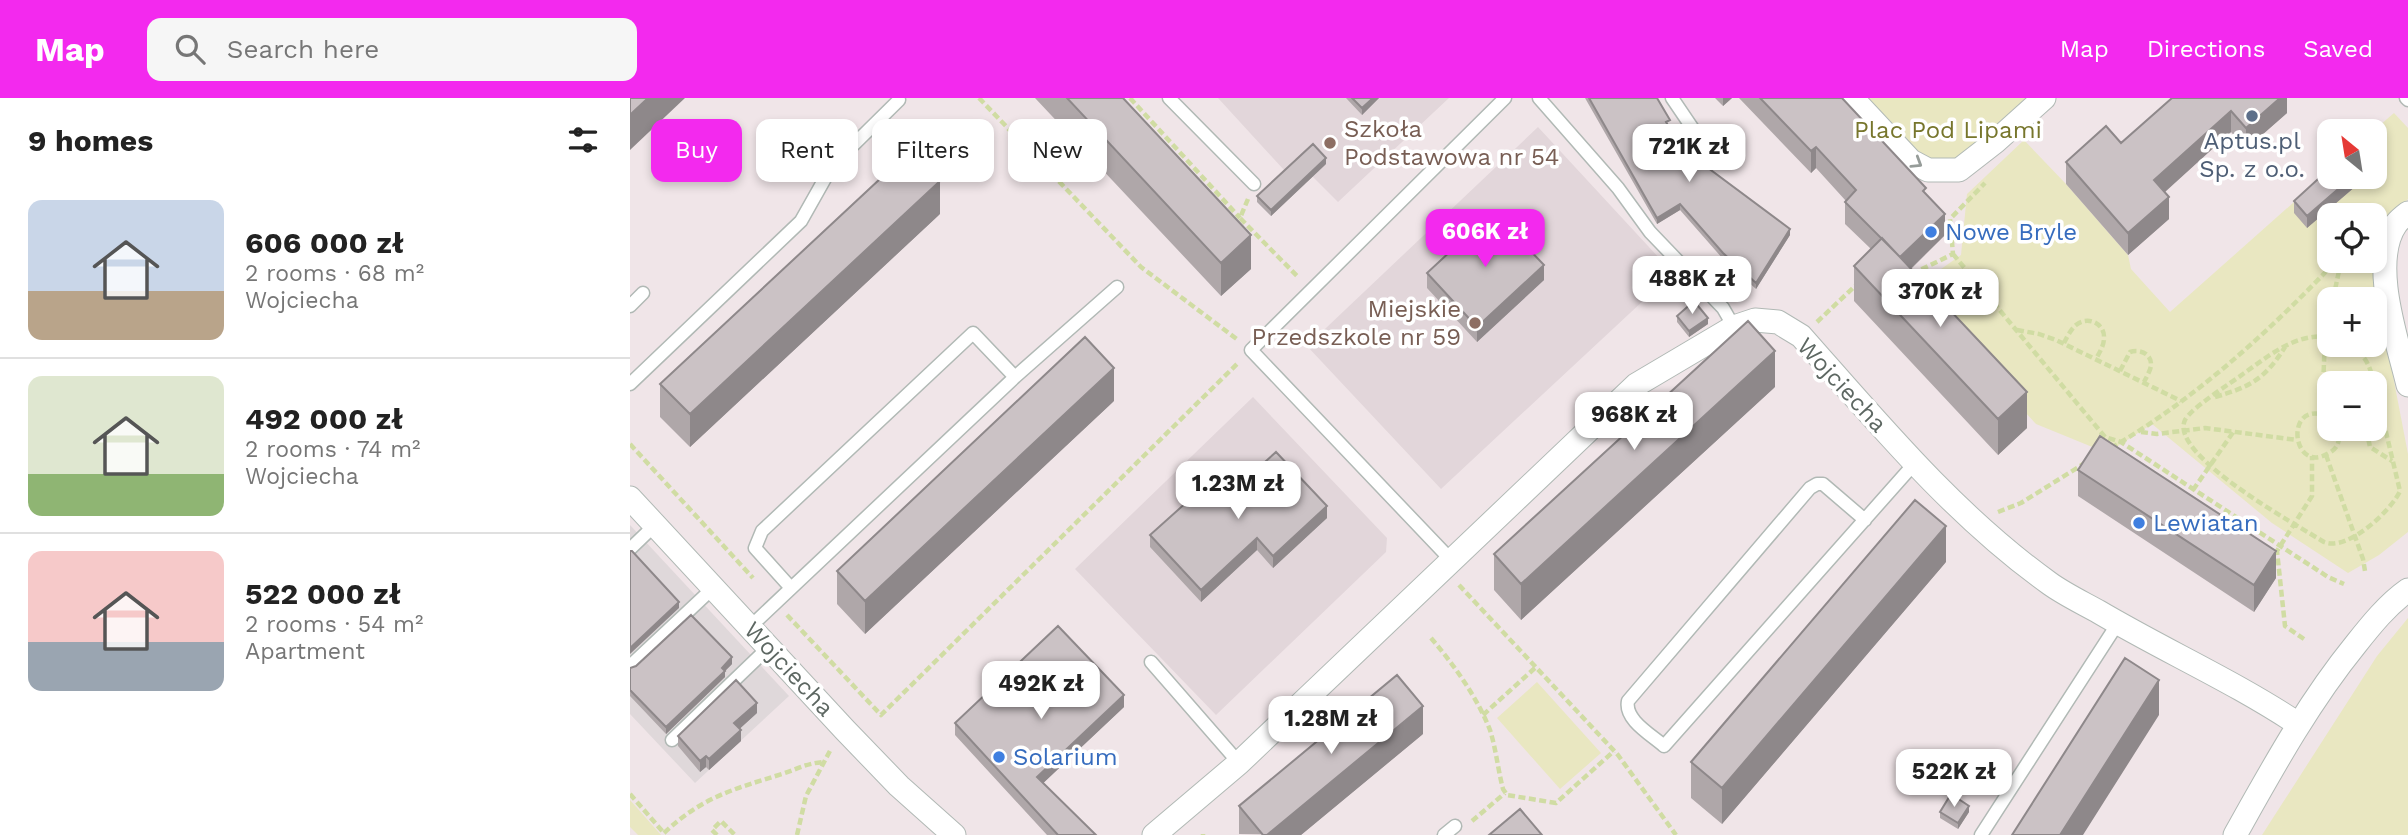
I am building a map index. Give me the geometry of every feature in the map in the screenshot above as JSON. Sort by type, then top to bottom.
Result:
[{"type":"street","points":[[1852,98],[1911,161],[1928,170],[1959,170],[1971,163],[2044,98]]},
{"type":"street","points":[[2408,212],[2395,225],[2386,253],[2384,286],[2408,384]]},
{"type":"street","name":"Wojciecha","points":[[1154,835],[1239,763],[1636,385],[1734,327],[1755,320],[1778,322],[1801,337],[1914,464],[1975,521],[2050,583],[2298,723]]},
{"type":"street","name":"Wojciecha","points":[[630,498],[899,786],[954,835]]},
{"type":"street","points":[[2235,835],[2298,723],[2326,683],[2361,638],[2408,590]]},
{"type":"lane","points":[[1169,98],[1254,184]]},
{"type":"lane","points":[[1448,566],[1251,350],[1505,98]]},
{"type":"lane","points":[[1539,98],[1618,188],[1650,232],[1723,308],[1734,327]]},
{"type":"lane","points":[[1672,98],[1712,157]]},
{"type":"lane","points":[[630,384],[801,221],[832,166],[899,100]]},
{"type":"lane","points":[[750,627],[1015,377],[1116,287]]},
{"type":"lane","points":[[630,306],[643,293]]},
{"type":"lane","points":[[791,588],[755,548],[762,531],[973,333],[1015,377]]},
{"type":"lane","points":[[1865,520],[1823,484],[1810,488],[1628,701],[1626,708],[1630,716],[1664,746],[1865,520],[1914,464]]},
{"type":"lane","points":[[630,549],[655,525]]},
{"type":"lane","points":[[630,666],[713,587]]},
{"type":"lane","points":[[1981,835],[2118,623]]},
{"type":"lane","points":[[672,740],[768,647]]},
{"type":"lane","points":[[1151,662],[1239,763]]},
{"type":"lane","points":[[1444,835],[1455,826]]},
{"type":"path","points":[[881,715],[1251,350],[1140,267],[979,98]]},
{"type":"path","points":[[1130,98],[1310,291]]},
{"type":"path","points":[[1993,175],[1950,219],[1953,254],[2105,437],[2120,443],[2328,577],[2344,584]]},
{"type":"path","points":[[1240,218],[1254,184]]},
{"type":"path","points":[[1900,272],[1912,274],[1953,254]]},
{"type":"path","points":[[2101,454],[2140,432],[2150,422],[2182,401],[2268,328],[2324,273]]},
{"type":"path","points":[[1801,337],[1865,277]]},
{"type":"path","points":[[2064,343],[2081,322],[2086,320],[2096,323],[2105,337],[2096,359]]},
{"type":"path","points":[[2015,330],[2039,334],[2064,343],[2182,401]]},
{"type":"path","points":[[2317,337],[2307,337],[2287,344],[2188,416],[2184,430],[2193,448],[2209,467],[2330,545],[2342,543],[2354,536],[2384,513],[2396,498],[2400,485],[2387,434]]},
{"type":"path","points":[[2210,398],[2245,388],[2272,367],[2287,344]]},
{"type":"path","points":[[2120,371],[2130,352],[2145,353],[2151,366],[2144,382]]},
{"type":"path","points":[[2317,414],[2312,414],[2301,422],[2297,429],[2297,440],[2301,449],[2312,456],[2326,456],[2337,447],[2338,441]]},
{"type":"path","points":[[2140,432],[2157,434],[2205,428],[2297,440]]},
{"type":"path","points":[[2193,490],[2234,431]]},
{"type":"path","points":[[2369,441],[2370,447],[2394,461]]},
{"type":"path","points":[[2304,639],[2285,626],[2277,551],[2312,496],[2312,456]]},
{"type":"path","points":[[2326,456],[2365,571]]},
{"type":"path","points":[[1975,521],[2021,503],[2091,460]]},
{"type":"path","points":[[1448,566],[1614,751],[1676,835]]},
{"type":"path","points":[[1431,638],[1483,715],[1490,732],[1505,793]]},
{"type":"path","points":[[1483,715],[1536,667]]},
{"type":"path","points":[[797,835],[806,796],[837,737]]},
{"type":"path","points":[[1505,793],[1556,803],[1614,751]]},
{"type":"path","points":[[630,794],[665,834],[677,820],[711,798],[807,763],[824,762]]},
{"type":"path","points":[[1455,826],[1467,825],[1505,793]]},
{"type":"path","points":[[717,835],[712,830],[721,821],[735,835]]},
{"type":"shaded area","name":"Szkoła Podstawowa nr 54","points":[[1218,98],[1449,98],[1338,202],[1295,159],[1284,170]]},
{"type":"shaded area","name":"Miejskie Przedszkole nr 59","points":[[1538,127],[1673,273],[1441,489],[1307,346]]},
{"type":"shaded area","points":[[1253,397],[1387,538],[1386,552],[1216,715],[1075,569]]},
{"type":"shaded area","points":[[630,525],[789,696],[695,783],[630,714]]},
{"type":"green space","name":"Plac Pod Lipami","points":[[1864,98],[2033,98],[1953,163],[1921,157]]},
{"type":"green space","points":[[2394,113],[2408,128],[2408,199],[2393,215],[2387,248],[2387,203],[2317,203],[2317,273],[2383,273],[2380,287],[2317,287],[2317,357],[2387,357],[2387,345],[2408,454],[2408,532],[2379,555],[2348,573],[2272,523],[2152,424],[2107,453],[2036,424],[1911,290],[1961,255],[1967,194],[2024,140],[2128,255],[2131,269],[2170,312],[2317,182],[2317,189],[2387,189],[2387,119]]},
{"type":"green space","points":[[2408,618],[2408,835],[2262,835],[2377,656]]},
{"type":"green space","points":[[1537,682],[1601,753],[1560,789],[1497,718]]},
{"type":"green space","points":[[630,800],[661,835],[638,835],[630,827]]},
{"type":"building","points":[[630,98],[648,98],[630,115]]},
{"type":"building","points":[[1067,98],[1123,98],[1251,235],[1221,263],[1107,141],[1107,119],[1087,119]]},
{"type":"building","points":[[1352,98],[1373,98],[1362,108]]},
{"type":"building","points":[[1589,98],[1657,98],[1670,120],[1666,122],[1692,167],[1700,162],[1790,229],[1756,283],[1723,253],[1680,204],[1657,218]]},
{"type":"building","points":[[1760,98],[1842,98],[1926,188],[1923,191],[1945,214],[1900,257],[1845,202],[1856,190],[1816,147],[1811,151]]},
{"type":"building","points":[[2172,98],[2280,98],[2246,128],[2231,111],[2154,180],[2169,197],[2128,233],[2066,162],[2106,126],[2121,143]]},
{"type":"building","points":[[1313,144],[1326,158],[1271,210],[1257,196]]},
{"type":"building","points":[[2317,180],[2317,189],[2338,189],[2322,203],[2317,203],[2317,207],[2307,216],[2294,201]]},
{"type":"building","points":[[877,182],[939,182],[690,414],[660,384]]},
{"type":"building","points":[[1493,212],[1544,265],[1477,327],[1427,273]]},
{"type":"building","points":[[1882,238],[2027,392],[1998,419],[1854,266]]},
{"type":"building","points":[[1694,301],[1708,318],[1689,331],[1677,316]]},
{"type":"building","points":[[1748,321],[1775,351],[1521,584],[1494,554]]},
{"type":"building","points":[[1085,337],[1114,368],[865,601],[837,571]]},
{"type":"building","points":[[2100,436],[2276,551],[2254,585],[2078,470]]},
{"type":"building","points":[[1276,452],[1327,506],[1273,556],[1257,538],[1201,590],[1150,535],[1207,484],[1222,501]]},
{"type":"building","points":[[1915,500],[1946,526],[1722,788],[1691,762]]},
{"type":"building","points":[[630,551],[679,602],[630,648]]},
{"type":"building","points":[[691,615],[732,657],[722,668],[725,671],[666,727],[630,690],[630,668],[636,666]]},
{"type":"building","points":[[1058,626],[1124,695],[1037,777],[1096,835],[1058,835],[955,723]]},
{"type":"building","points":[[2125,658],[2159,680],[2060,835],[2012,835]]},
{"type":"building","points":[[1397,675],[1423,706],[1267,835],[1263,835],[1239,806]]},
{"type":"building","points":[[736,680],[757,703],[734,723],[741,730],[709,759],[706,756],[700,761],[678,736]]},
{"type":"building","points":[[1951,794],[1969,806],[1958,823],[1940,812]]},
{"type":"building","points":[[1520,809],[1542,835],[1489,835]]},
{"type":"place","name":"Aptus.pl Sp. z o.o.","points":[[2252,116]]},
{"type":"place","name":"Szkoła Podstawowa nr 54","points":[[1330,143]]},
{"type":"place","name":"Nowe Bryle","points":[[1931,232]]},
{"type":"place","name":"Miejskie Przedszkole nr 59","points":[[1475,323]]},
{"type":"place","name":"Lewiatan","points":[[2139,523]]},
{"type":"place","name":"Solarium","points":[[999,757]]}]
